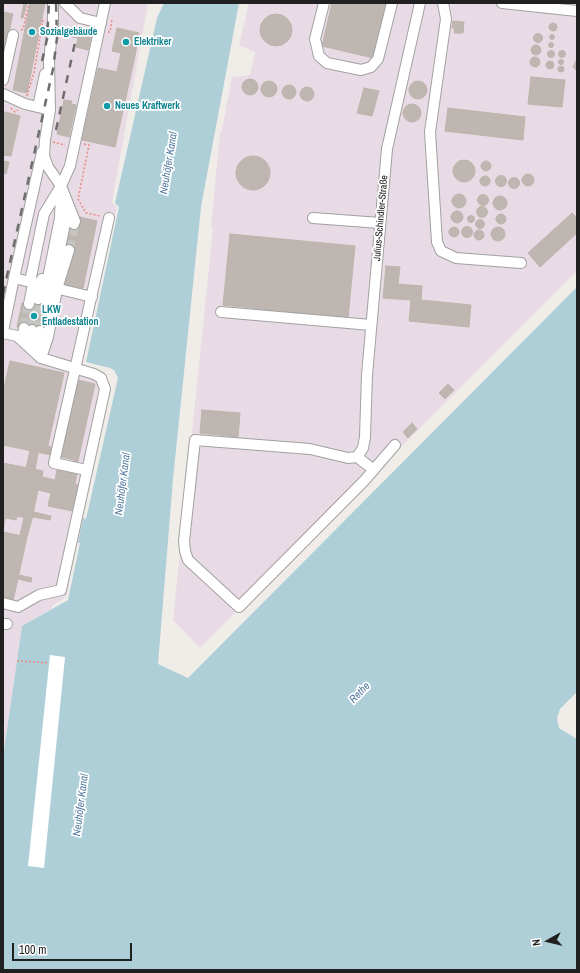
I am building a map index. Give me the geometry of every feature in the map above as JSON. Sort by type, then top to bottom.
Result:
[{"type":"street","points":[[38,107],[48,61],[53,24],[53,3]]},
{"type":"street","points":[[65,3],[80,18],[101,23]]},
{"type":"street","points":[[69,250],[45,286],[38,302],[48,278],[61,218],[61,186],[70,166],[105,3]]},
{"type":"street","points":[[324,3],[315,39],[319,56],[327,63],[361,70],[371,67],[378,60],[392,3]]},
{"type":"street","points":[[420,5],[430,3]]},
{"type":"street","points":[[443,3],[446,19],[430,132],[437,242],[441,251],[456,258],[521,263]]},
{"type":"street","points":[[502,3],[550,6],[577,11]]},
{"type":"street","name":"Julius-Schindler-Straße","points":[[357,457],[363,448],[365,437],[367,375],[387,149],[420,5]]},
{"type":"street","points":[[3,80],[13,35]]},
{"type":"street","points":[[3,603],[18,606],[39,594],[62,590],[86,470],[105,389],[102,378],[94,374],[75,369],[32,349],[17,336],[3,332],[7,299],[14,278],[45,140],[50,110],[48,61]]},
{"type":"street","points":[[3,94],[25,104],[50,110]]},
{"type":"street","points":[[45,140],[44,156],[48,167],[61,186],[61,218],[31,277],[45,286]]},
{"type":"street","points":[[61,186],[61,218]]},
{"type":"street","points":[[86,470],[54,463],[109,218]]},
{"type":"street","points":[[313,218],[380,223]]},
{"type":"street","points":[[14,278],[92,297]]},
{"type":"street","points":[[32,349],[48,337],[45,286]]},
{"type":"street","points":[[221,312],[371,325]]},
{"type":"street","points":[[32,349],[32,330],[32,349]]},
{"type":"street","points":[[374,470],[357,457],[348,458],[310,449],[195,440],[184,541],[188,560],[239,607],[364,481],[374,470],[395,445]]},
{"type":"path","points":[[25,104],[34,72],[44,18]]},
{"type":"path","points":[[106,39],[108,32]]},
{"type":"path","points":[[45,140],[66,145],[72,139],[89,145],[78,199],[86,213],[109,218]]},
{"type":"path","points":[[17,660],[49,663]]},
{"type":"shaded area","points":[[3,3],[148,3],[112,202],[117,207],[82,364],[84,367],[102,373],[106,377],[109,388],[66,597],[52,606],[51,609],[22,626],[3,757]]},
{"type":"shaded area","points":[[249,3],[577,3],[577,271],[200,648],[173,620],[213,228],[211,227],[220,132],[222,130],[232,77],[250,75],[255,52],[239,45]]},
{"type":"water","points":[[164,3],[239,3],[201,207],[173,479],[158,664],[188,678],[577,287],[577,692],[560,709],[557,718],[559,728],[577,739],[577,970],[3,970],[3,757],[22,626],[68,600],[80,543],[78,543],[83,518],[86,519],[118,378],[114,370],[110,368],[86,362],[119,207],[115,203],[157,18]]},
{"type":"pier","points":[[50,655],[65,657],[44,868],[28,866]]},
{"type":"building","points":[[24,3],[27,3],[23,18],[21,18]]},
{"type":"building","name":"Sozialgebäude","points":[[30,3],[45,3],[27,93],[13,90]]},
{"type":"building","points":[[332,3],[386,3],[373,58],[322,46]]},
{"type":"building","points":[[3,12],[13,14],[3,59]]},
{"type":"building","points":[[273,14],[279,14],[288,18],[292,30],[288,42],[279,46],[273,46],[264,42],[260,33],[260,27],[264,18]]},
{"type":"building","points":[[453,21],[464,22],[463,33],[454,33],[455,28],[452,28]]},
{"type":"building","points":[[553,23],[556,24],[556,30],[553,31],[550,30],[549,27],[550,24]]},
{"type":"building","points":[[74,26],[93,30],[88,50],[76,47],[78,38],[72,37]]},
{"type":"building","name":"Elektriker","points":[[117,28],[139,33],[135,56],[112,51]]},
{"type":"building","points":[[538,33],[543,38],[538,43],[533,38]]},
{"type":"building","points":[[552,34],[555,37],[552,40],[549,37]]},
{"type":"building","points":[[551,42],[554,45],[551,48],[548,45]]},
{"type":"building","points":[[534,45],[538,45],[541,50],[538,55],[534,55],[531,52],[531,48]]},
{"type":"building","points":[[551,50],[554,51],[554,57],[551,58],[548,57],[547,54],[548,51]]},
{"type":"building","points":[[562,51],[565,54],[562,57],[559,54]]},
{"type":"building","name":"Neues Kraftwerk","points":[[121,53],[135,56],[115,147],[82,140],[98,68],[117,72]]},
{"type":"building","points":[[533,57],[537,57],[539,58],[539,66],[533,67],[530,64],[530,60]]},
{"type":"building","points":[[561,59],[564,62],[561,65],[558,62]]},
{"type":"building","points":[[550,61],[553,62],[553,68],[550,69],[547,68],[546,65],[547,62]]},
{"type":"building","points":[[577,61],[577,71],[573,67]]},
{"type":"building","points":[[561,66],[564,69],[561,72],[558,69]]},
{"type":"building","points":[[531,77],[565,80],[562,107],[528,104]]},
{"type":"building","points":[[250,79],[256,81],[258,87],[256,93],[250,95],[244,93],[242,87],[244,81]]},
{"type":"building","points":[[269,81],[276,86],[277,89],[272,96],[269,97],[262,92],[261,89],[266,82]]},
{"type":"building","points":[[418,81],[424,84],[427,90],[424,96],[418,99],[412,96],[409,90],[412,84]]},
{"type":"building","points":[[286,85],[292,85],[296,89],[296,95],[292,99],[286,99],[282,95],[282,89]]},
{"type":"building","points":[[304,87],[310,87],[314,91],[314,97],[310,101],[304,101],[300,97],[300,91]]},
{"type":"building","points":[[364,88],[379,91],[372,116],[357,113]]},
{"type":"building","points":[[64,100],[72,101],[71,104],[76,105],[69,137],[57,134]]},
{"type":"building","points":[[412,104],[418,107],[421,113],[418,119],[412,122],[406,119],[403,113],[406,107]]},
{"type":"building","points":[[448,108],[525,117],[523,140],[445,131]]},
{"type":"building","points":[[5,112],[20,116],[11,156],[3,155],[3,120]]},
{"type":"building","points":[[250,156],[256,156],[260,157],[267,163],[270,173],[269,180],[263,187],[256,190],[250,190],[246,189],[239,183],[236,176],[236,170],[237,166],[243,159]]},
{"type":"building","points":[[464,160],[472,163],[475,171],[472,179],[464,182],[456,179],[453,171],[456,163]]},
{"type":"building","points":[[3,161],[9,162],[6,174],[3,173]]},
{"type":"building","points":[[484,161],[488,161],[490,162],[490,170],[484,171],[481,168],[481,164]]},
{"type":"building","points":[[526,174],[530,174],[534,180],[530,186],[526,186],[522,182],[522,178]]},
{"type":"building","points":[[501,175],[505,177],[507,181],[505,185],[501,187],[497,185],[495,181],[497,177]]},
{"type":"building","points":[[483,176],[487,176],[489,177],[489,185],[483,186],[480,183],[480,179]]},
{"type":"building","points":[[512,178],[516,178],[518,179],[518,187],[512,188],[509,185],[509,181]]},
{"type":"building","points":[[459,194],[464,196],[466,201],[464,206],[459,208],[454,206],[452,201],[454,196]]},
{"type":"building","points":[[481,195],[485,195],[487,196],[487,204],[481,205],[478,202],[478,198]]},
{"type":"building","points":[[497,196],[503,196],[507,200],[507,206],[503,210],[497,210],[493,206],[493,200]]},
{"type":"building","points":[[482,206],[486,208],[488,212],[486,216],[482,218],[478,216],[476,212],[478,208]]},
{"type":"building","points":[[459,211],[462,212],[462,222],[455,223],[452,222],[451,215],[452,212]]},
{"type":"building","points":[[572,213],[577,218],[577,233],[540,267],[528,253]]},
{"type":"building","points":[[499,214],[503,214],[505,215],[505,223],[499,224],[496,221],[496,217]]},
{"type":"building","points":[[471,215],[474,216],[474,222],[471,223],[468,222],[467,219],[468,216]]},
{"type":"building","points":[[80,217],[97,221],[83,288],[65,285],[72,250],[65,249],[70,223],[78,225]]},
{"type":"building","points":[[478,220],[482,220],[484,224],[482,228],[478,228],[476,226],[476,222]]},
{"type":"building","points":[[452,227],[456,227],[458,228],[458,236],[452,237],[449,234],[449,230]]},
{"type":"building","points":[[465,227],[469,227],[471,228],[471,236],[465,237],[462,234],[462,230]]},
{"type":"building","points":[[498,227],[503,229],[505,234],[503,239],[498,241],[493,239],[491,234],[493,229]]},
{"type":"building","points":[[479,230],[484,235],[479,240],[474,235]]},
{"type":"building","points":[[230,234],[355,246],[348,318],[223,305]]},
{"type":"building","points":[[386,266],[400,267],[398,284],[422,286],[421,300],[471,305],[469,327],[409,321],[411,300],[383,298]]},
{"type":"building","name":"LKW Entladestation","points":[[35,299],[51,302],[45,332],[17,327],[22,303],[34,305]]},
{"type":"building","points":[[10,361],[64,373],[46,454],[3,445],[3,393]]},
{"type":"building","points":[[78,380],[95,384],[78,461],[61,457]]},
{"type":"building","points":[[448,384],[454,390],[445,399],[439,393]]},
{"type":"building","points":[[202,410],[240,413],[238,437],[200,433]]},
{"type":"building","points":[[412,423],[417,429],[408,438],[403,432]]},
{"type":"building","points":[[48,446],[62,449],[61,457],[46,454]]},
{"type":"building","points":[[30,451],[38,453],[35,470],[26,468]]},
{"type":"building","points":[[74,460],[78,461],[75,473],[77,474],[76,479],[56,475],[57,470],[71,473]]},
{"type":"building","points":[[3,463],[43,471],[42,477],[55,480],[56,475],[76,479],[75,484],[78,485],[72,511],[48,506],[51,493],[38,490],[32,519],[17,516],[16,520],[6,518],[7,514],[3,513]]},
{"type":"building","points":[[34,512],[51,516],[50,520],[33,517]]},
{"type":"building","points":[[3,513],[6,514],[3,531]]},
{"type":"building","points":[[24,518],[32,519],[27,537],[20,535]]},
{"type":"building","points":[[3,532],[27,537],[13,601],[3,599]]},
{"type":"building","points":[[19,575],[32,578],[31,582],[18,579]]},
{"type":"tunnel","points":[[69,250],[74,224]]},
{"type":"tunnel","points":[[32,330],[38,299]]},
{"type":"tunnel","points":[[40,331],[46,301]]},
{"type":"tunnel","points":[[24,328],[29,304]]},
{"type":"railway","points":[[42,61],[47,39],[49,3]]},
{"type":"railway","points":[[3,294],[53,69],[57,38],[56,3]]},
{"type":"railway","points":[[56,130],[76,38]]},
{"type":"place","name":"Sozialgebäude","points":[[32,32]]},
{"type":"place","name":"Elektriker","points":[[126,42]]},
{"type":"place","name":"Neues Kraftwerk","points":[[107,106]]},
{"type":"place","name":"LKW Entladestation","points":[[34,316]]},
{"type":"water label","name":"Neuhöfer Kanal","points":[[169,163]]},
{"type":"water label","name":"Neuhöfer Kanal","points":[[123,484]]},
{"type":"water label","name":"Rethe","points":[[360,693]]},
{"type":"water label","name":"Neuhöfer Kanal","points":[[81,805]]}]
